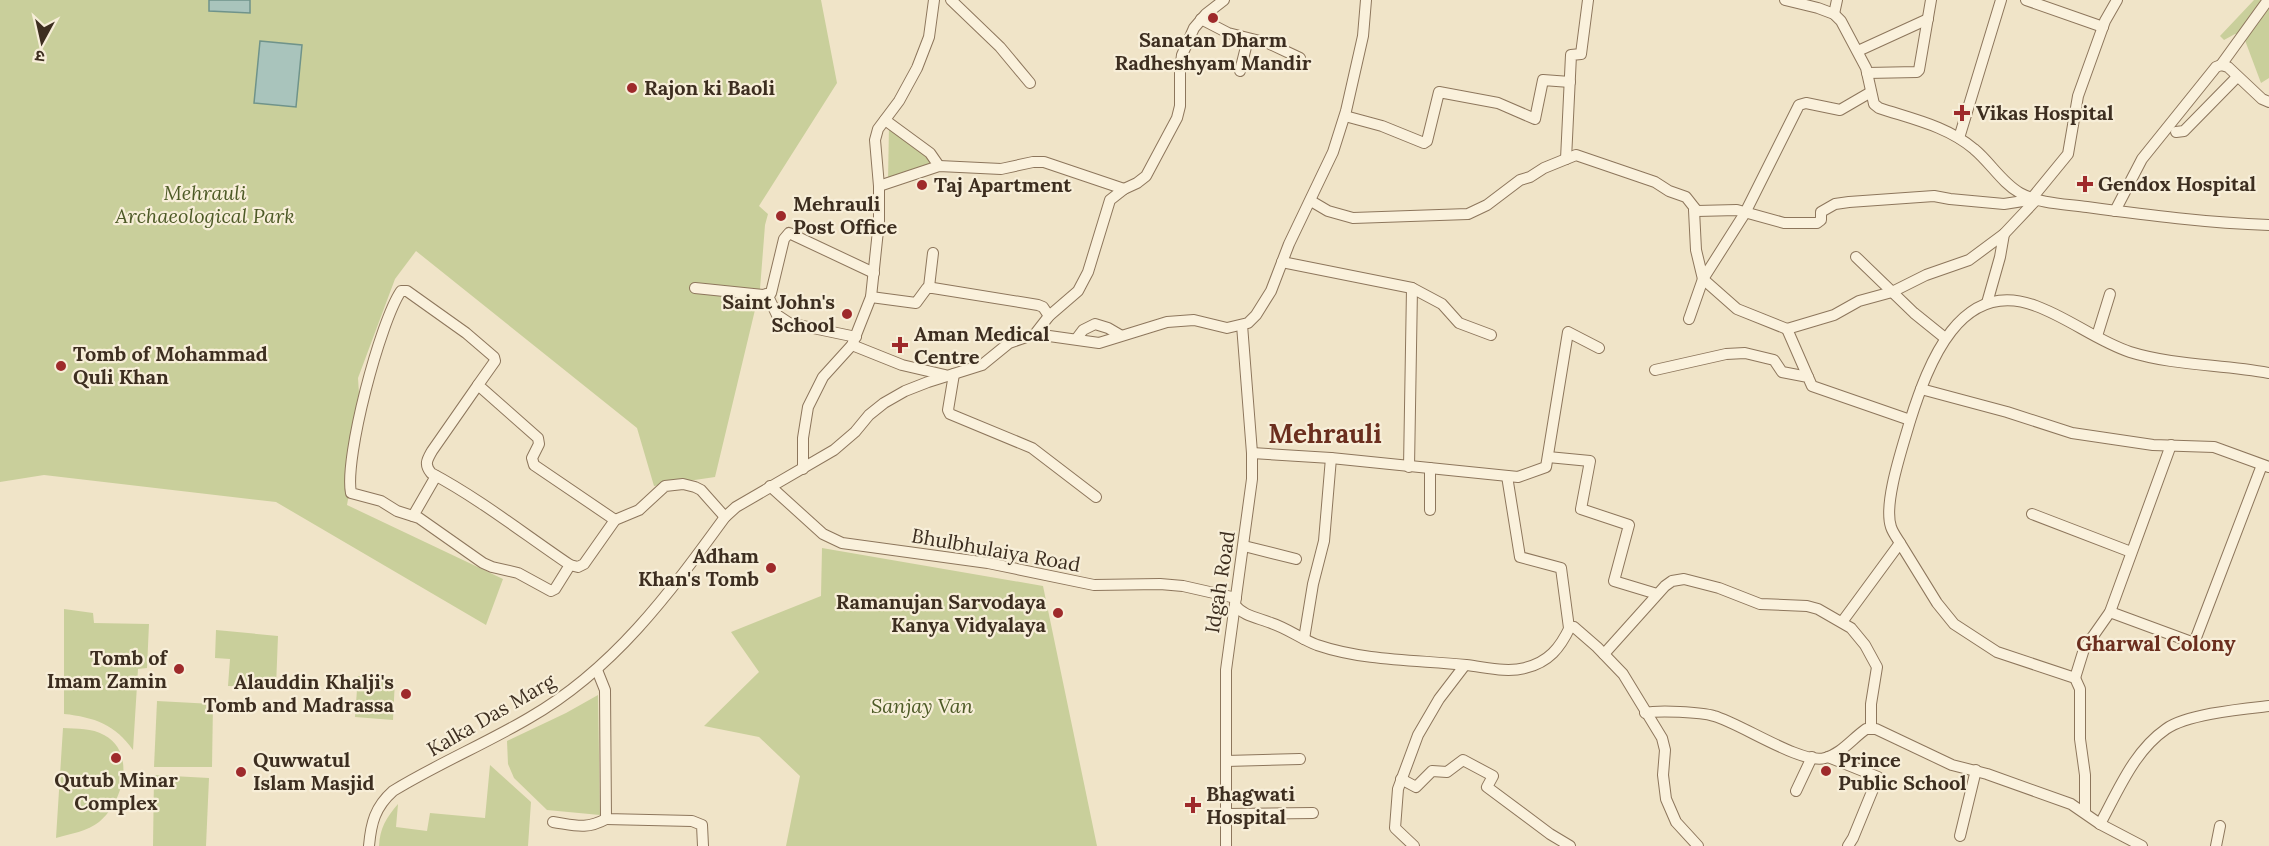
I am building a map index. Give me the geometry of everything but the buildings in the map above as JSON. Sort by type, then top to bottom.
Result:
[{"type":"street","points":[[803,469],[802,438],[808,406],[823,377],[854,341],[871,297],[879,220],[875,140],[878,129],[899,101],[917,68],[929,37],[933,0]]},
{"type":"street","points":[[951,0],[1000,47],[1030,83]]},
{"type":"street","points":[[1035,334],[1048,316],[1066,303],[1083,283],[1110,200],[1143,179],[1151,170],[1177,118],[1180,106],[1182,55],[1190,35],[1201,19],[1224,0]]},
{"type":"street","points":[[770,486],[803,469],[847,440],[877,408],[905,391],[982,365],[1009,343],[1035,334],[1077,338],[1099,343],[1167,322],[1194,320],[1227,328],[1242,325],[1257,315],[1264,305],[1333,152],[1363,36],[1366,0]]},
{"type":"street","points":[[1566,159],[1571,55],[1581,54],[1588,0]]},
{"type":"street","points":[[1785,0],[1834,14],[1846,29],[1858,51],[1867,72],[1874,104],[1879,108],[1927,123],[1959,138],[1975,149],[2013,188],[2034,199]]},
{"type":"street","points":[[1834,14],[1836,0]]},
{"type":"street","points":[[1867,72],[1917,72],[1919,70],[1931,0]]},
{"type":"street","points":[[1959,138],[2001,0]]},
{"type":"street","points":[[2026,0],[2044,2],[2103,27]]},
{"type":"street","points":[[1311,201],[1328,211],[1353,218],[1468,214],[1486,205],[1520,180],[1576,155],[1584,156],[1655,182],[1669,191],[1686,197],[1694,210],[1696,250],[1703,279],[1737,309],[1787,329],[1834,315],[1868,298],[1892,292],[1936,271],[1969,260],[2004,234],[2068,154],[2078,96],[2103,27],[2117,0]]},
{"type":"street","points":[[2115,211],[2131,178],[2152,145],[2212,71],[2221,65],[2268,0]]},
{"type":"street","points":[[1201,19],[1228,33],[1268,43],[1300,58]]},
{"type":"street","points":[[1858,51],[1928,19]]},
{"type":"street","points":[[1240,71],[1248,39]]},
{"type":"street","points":[[2221,65],[2228,67],[2266,102],[2269,102]]},
{"type":"street","points":[[2176,132],[2184,131],[2237,77]]},
{"type":"street","points":[[1344,116],[1382,126],[1424,143],[1427,141],[1438,92],[1498,103],[1535,119],[1543,81],[1570,82]]},
{"type":"street","points":[[1689,319],[1703,279],[1745,213],[1799,105],[1806,104],[1840,110],[1871,92]]},
{"type":"street","points":[[885,120],[930,153],[939,165]]},
{"type":"street","points":[[879,186],[939,165],[1001,169],[1044,162],[1124,189]]},
{"type":"street","points":[[1694,210],[1727,210],[1784,223],[1817,223],[1821,220],[1823,210],[1835,204],[1934,196],[1950,200],[2004,204],[2034,199],[2115,211],[2269,225]]},
{"type":"street","points":[[695,288],[767,294],[772,290],[784,239],[789,233],[874,273]]},
{"type":"street","points":[[1987,303],[2004,234]]},
{"type":"street","points":[[871,297],[915,303],[919,301],[929,287],[933,253]]},
{"type":"street","points":[[1856,257],[1945,338]]},
{"type":"street","points":[[1282,262],[1412,288],[1442,304],[1459,322],[1491,335]]},
{"type":"street","points":[[929,287],[1038,305],[1043,307],[1048,316]]},
{"type":"street","points":[[1409,467],[1412,288]]},
{"type":"street","points":[[570,564],[555,589],[551,591],[518,573],[483,563],[419,518],[397,511],[381,501],[351,493],[349,483],[354,447],[373,363],[401,291],[407,291],[466,333],[494,357],[495,362],[427,460],[427,468],[436,476],[473,496],[504,521],[570,564],[579,567],[584,564],[615,520],[639,510],[660,489],[683,484],[701,490],[725,517]]},
{"type":"street","points":[[767,294],[777,315],[789,323],[854,341],[902,365],[951,375]]},
{"type":"street","points":[[2097,336],[2110,294]]},
{"type":"street","points":[[2075,678],[1997,652],[1954,624],[1936,603],[1892,529],[1890,509],[1892,488],[1910,420],[1932,362],[1945,338],[1960,321],[1978,307],[1987,303],[2010,300],[2030,304],[2117,347],[2141,355],[2269,373]]},
{"type":"street","points":[[1077,338],[1083,330],[1095,324],[1120,335]]},
{"type":"street","name":"Idgah Road","points":[[1226,846],[1226,670],[1249,507],[1252,453],[1242,325]]},
{"type":"street","points":[[1787,329],[1812,386],[1910,420]]},
{"type":"street","points":[[1252,453],[1331,458],[1518,477],[1546,467],[1568,332],[1599,348]]},
{"type":"street","points":[[1655,370],[1745,352],[1774,360],[1782,372],[1808,377]]},
{"type":"street","points":[[951,375],[948,410],[952,416],[1032,448],[1096,497]]},
{"type":"street","points":[[478,385],[538,438],[539,444],[532,458],[534,465],[615,520]]},
{"type":"street","points":[[1921,389],[2007,412],[2072,434],[2153,445],[2214,447],[2265,466],[2194,643],[2110,612]]},
{"type":"street","points":[[2085,812],[2085,775],[2080,739],[2080,689],[2075,678],[2084,649],[2110,612],[2171,445]]},
{"type":"street","points":[[1548,457],[1590,461],[1581,509],[1629,525],[1614,581],[1657,594]]},
{"type":"street","points":[[1304,639],[1313,584],[1324,541],[1331,458]]},
{"type":"street","points":[[1430,468],[1431,510]]},
{"type":"street","points":[[413,516],[436,476]]},
{"type":"street","points":[[1507,476],[1520,557],[1561,568],[1569,628],[1574,627],[1604,654],[1630,683],[1645,713],[1665,744],[1663,787],[1666,799],[1676,822],[1698,846]]},
{"type":"street","name":"Bhulbhulaiya Road","points":[[770,486],[823,534],[842,543],[988,563],[1094,585],[1183,586],[1236,602],[1244,613],[1283,627],[1304,639],[1332,649],[1514,670],[1534,665],[1557,650],[1569,628]]},
{"type":"street","name":"Kalka Das Marg","points":[[369,846],[374,815],[382,801],[393,791],[530,717],[597,670],[651,616],[725,517],[736,507],[770,486]]},
{"type":"street","points":[[2032,514],[2131,552]]},
{"type":"street","points":[[1842,622],[1900,543]]},
{"type":"street","points":[[1244,546],[1296,559]]},
{"type":"street","points":[[1604,654],[1672,580],[1684,579],[1719,588],[1760,604],[1808,606],[1842,622],[1859,637],[1877,667],[1871,704],[1871,728]]},
{"type":"street","points":[[1414,846],[1395,828],[1401,778],[1418,735],[1439,699],[1465,665]]},
{"type":"street","points":[[597,670],[605,690],[606,819]]},
{"type":"street","points":[[2100,824],[2137,759],[2165,729],[2199,717],[2269,706]]},
{"type":"street","points":[[1645,713],[1713,715],[1784,747],[1819,759],[1836,754],[1866,729],[1871,728],[1952,765],[1976,770],[2071,804],[2100,824],[2142,846]]},
{"type":"street","points":[[1796,791],[1812,757]]},
{"type":"street","points":[[1828,757],[1878,777],[1848,846]]},
{"type":"street","points":[[1226,761],[1300,759]]},
{"type":"street","points":[[1401,778],[1416,787],[1432,771],[1448,772],[1463,760],[1492,776],[1487,787],[1550,834],[1570,846]]},
{"type":"street","points":[[1960,836],[1976,770]]},
{"type":"street","points":[[1227,814],[1313,813]]},
{"type":"street","points":[[553,822],[586,827],[606,819],[692,821],[702,825],[703,846]]},
{"type":"street","points":[[2216,846],[2220,826]]},
{"type":"green space","name":"Mehrauli Archaeological Park","points":[[0,0],[821,0],[837,83],[759,206],[768,214],[765,225],[760,289],[715,477],[654,486],[637,428],[416,251],[395,279],[358,378],[361,425],[347,505],[503,579],[486,625],[276,502],[44,475],[0,482]]},
{"type":"green space","points":[[2254,0],[2269,0],[2269,78],[2261,83],[2243,35],[2235,34],[2224,40],[2220,36]]},
{"type":"green space","points":[[889,125],[934,160],[931,168],[888,181]]},
{"type":"green space","name":"Sanjay Van","points":[[822,548],[1043,586],[1097,846],[786,846],[800,776],[759,737],[704,726],[759,672],[731,632],[821,596]]},
{"type":"green space","points":[[64,609],[93,613],[94,623],[149,624],[147,668],[138,669],[133,750],[112,728],[85,717],[64,714]]},
{"type":"green space","points":[[216,630],[278,636],[276,687],[228,686],[230,659],[215,658]]},
{"type":"green space","points":[[358,676],[395,679],[393,720],[355,717]]},
{"type":"green space","points":[[598,695],[600,815],[547,810],[514,778],[508,764],[507,741]]},
{"type":"green space","points":[[157,701],[213,704],[212,767],[154,767]]},
{"type":"green space","points":[[63,728],[94,731],[114,743],[121,753],[123,778],[115,803],[99,822],[84,830],[56,838]]},
{"type":"green space","points":[[490,765],[531,802],[528,846],[379,846],[384,824],[398,804],[396,827],[427,831],[430,813],[485,818]]},
{"type":"green space","points":[[154,775],[209,778],[206,846],[153,846]]},
{"type":"water","points":[[209,0],[250,0],[250,13],[209,11]]},
{"type":"water","points":[[260,41],[302,45],[296,107],[254,103]]},
{"type":"place","name":"Sanatan Dharm Radheshyam Mandir","points":[[1213,18]]},
{"type":"place","name":"Rajon ki Baoli","points":[[632,88]]},
{"type":"place","name":"Vikas Hospital","points":[[1962,113]]},
{"type":"place","name":"Gendox Hospital","points":[[2085,184]]},
{"type":"place","name":"Taj Apartment","points":[[922,185]]},
{"type":"place","name":"Mehrauli Post Office","points":[[781,216]]},
{"type":"place","name":"Saint John's School","points":[[847,314]]},
{"type":"place","name":"Aman Medical Centre","points":[[900,345]]},
{"type":"place","name":"Tomb of Mohammad Quli Khan","points":[[61,366]]},
{"type":"place","name":"Adham Khan's Tomb","points":[[771,568]]},
{"type":"place","name":"Ramanujan Sarvodaya Kanya Vidyalaya","points":[[1058,613]]},
{"type":"place","name":"Tomb of Imam Zamin","points":[[179,669]]},
{"type":"place","name":"Alauddin Khalji's Tomb and Madrassa","points":[[406,694]]},
{"type":"place","name":"Qutub Minar Complex","points":[[116,758]]},
{"type":"place","name":"Prince Public School","points":[[1826,771]]},
{"type":"place","name":"Quwwatul Islam Masjid","points":[[241,772]]},
{"type":"place","name":"Bhagwati Hospital","points":[[1193,805]]},
{"type":"district","name":"Mehrauli","points":[[1325,434]]},
{"type":"district","name":"Gharwal Colony","points":[[2156,644]]}]
